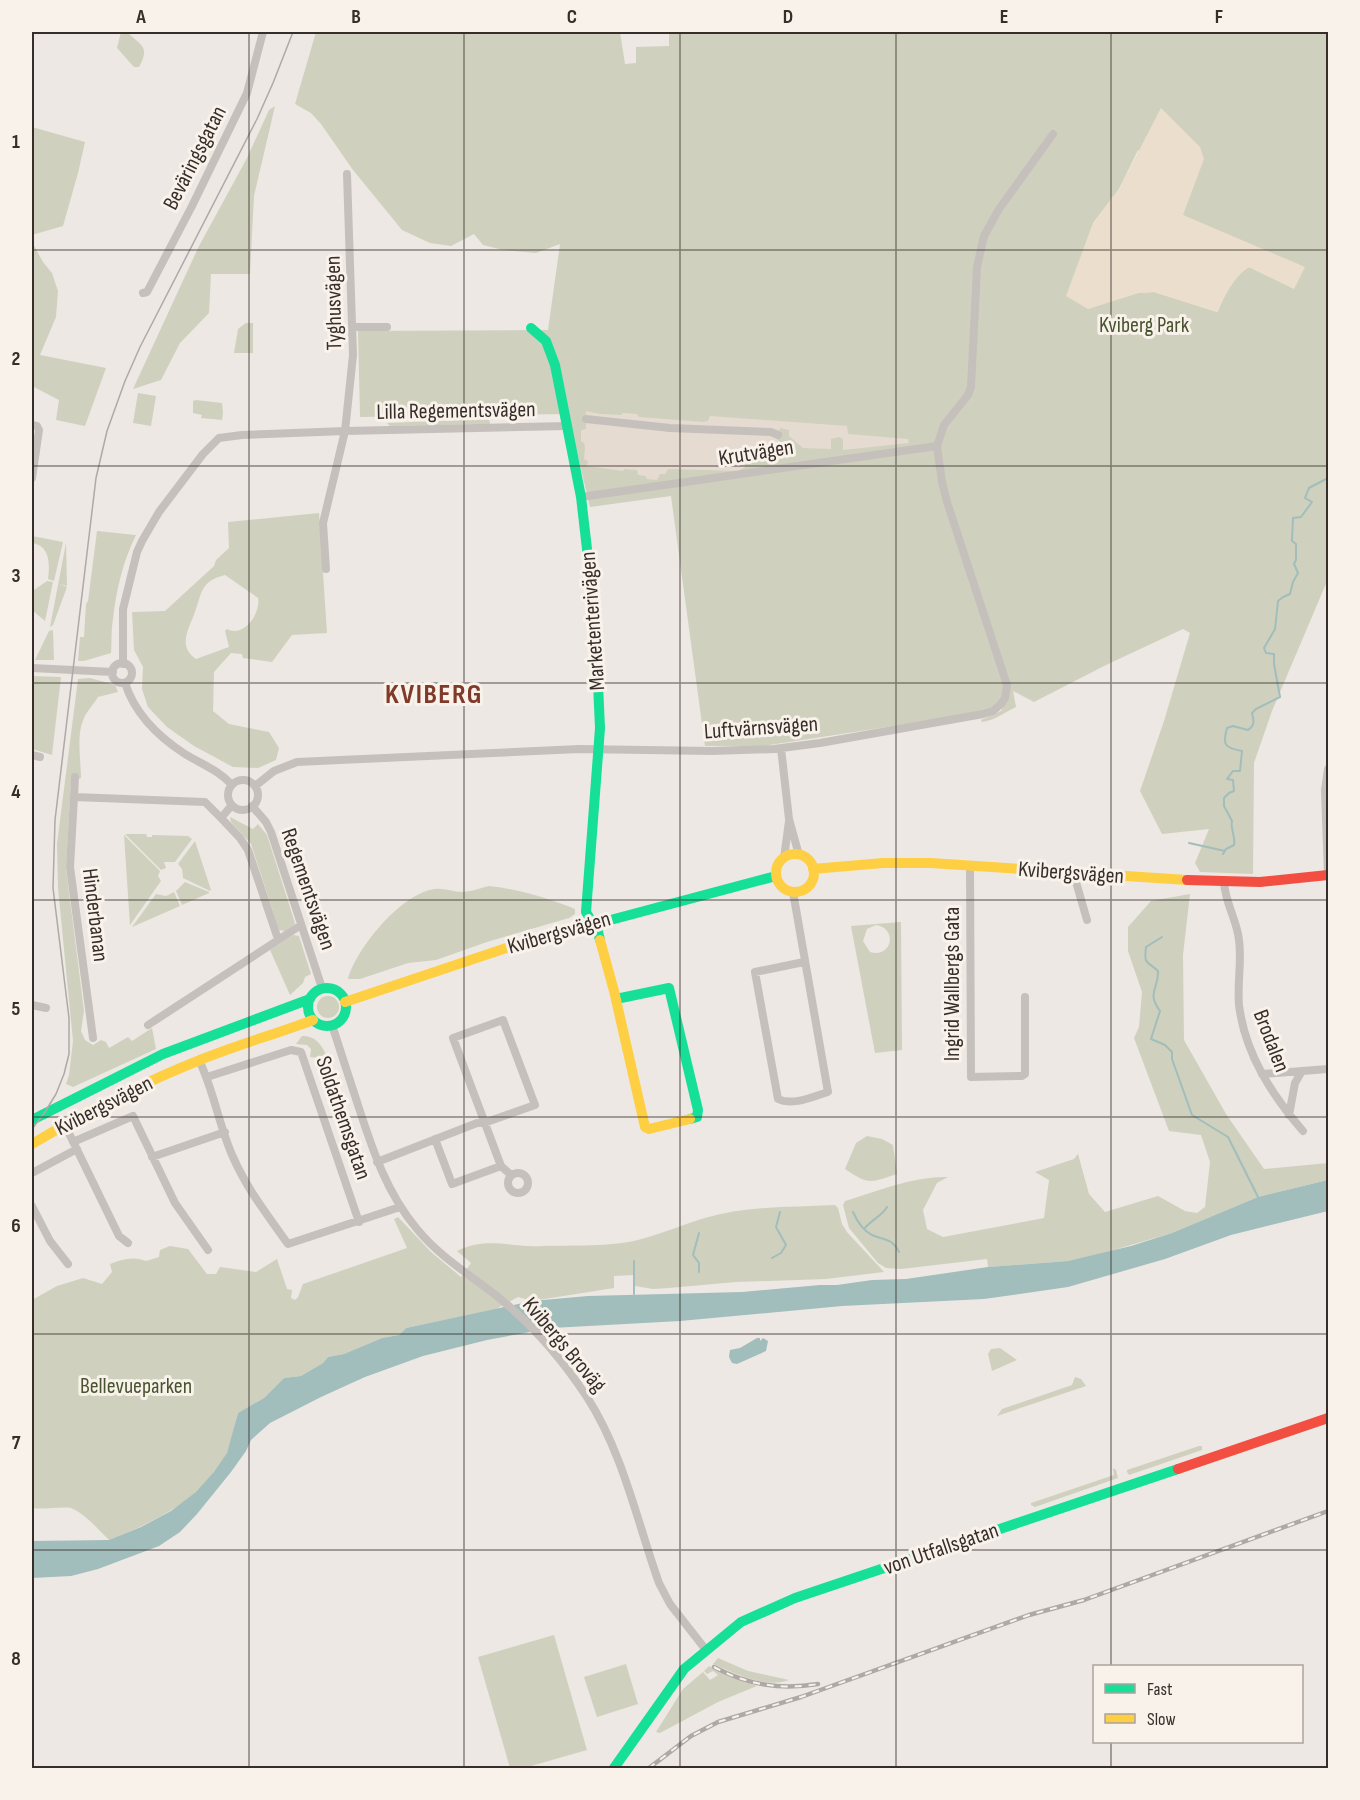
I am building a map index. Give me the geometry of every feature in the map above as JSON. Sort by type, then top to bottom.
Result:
[{"type":"street","name":"Beväringsgatan","points":[[143,294],[147,292],[192,206],[247,93],[263,32]]},
{"type":"street","points":[[937,446],[944,425],[968,395],[971,387],[977,267],[984,236],[999,209],[1053,134]]},
{"type":"street","name":"Tyghusvägen","points":[[345,431],[353,355],[347,174]]},
{"type":"street","points":[[353,327],[387,327]]},
{"type":"street","name":"Marketenterivägen","points":[[531,328],[546,341],[551,351],[581,497],[597,636],[600,723],[585,906],[598,932],[645,1127],[697,1117],[698,1110],[669,988],[616,999]]},
{"type":"street","points":[[586,419],[681,428],[771,432],[778,435]]},
{"type":"street","points":[[32,424],[39,430],[32,478]]},
{"type":"street","name":"Lilla Regementsvägen","points":[[123,664],[123,609],[137,552],[159,512],[212,443],[219,438],[345,431],[567,426]]},
{"type":"street","name":"Lilla Regementsvägen","points":[[326,569],[323,523],[325,508],[345,431]]},
{"type":"street","name":"Krutvägen","points":[[581,497],[937,446]]},
{"type":"street","name":"Luftvärnsvägen","points":[[255,786],[274,771],[297,762],[598,748],[712,751],[781,748],[832,741],[993,711],[1005,698],[1007,685],[947,502],[937,446]]},
{"type":"street","points":[[113,672],[116,667],[123,664],[129,666],[132,673],[130,679],[125,683]]},
{"type":"street","points":[[32,668],[113,672]]},
{"type":"street","points":[[113,672],[117,681],[125,683]]},
{"type":"street","points":[[125,683],[136,710],[148,725],[185,754],[213,769],[232,785]]},
{"type":"street","points":[[781,748],[789,819],[799,855]]},
{"type":"street","points":[[1328,875],[1325,790],[1329,769]]},
{"type":"street","name":"Hinderbanan","points":[[75,777],[70,867],[93,1038]]},
{"type":"street","points":[[244,780],[255,786],[257,797],[252,806],[241,810],[232,806],[228,795],[232,785],[244,780]]},
{"type":"street","points":[[74,796],[205,802],[240,838],[248,850],[278,939]]},
{"type":"street","points":[[221,818],[232,806]]},
{"type":"street","name":"Regementsvägen","points":[[252,806],[266,822],[271,832],[322,988]]},
{"type":"street","points":[[784,858],[799,855],[807,858],[813,869],[813,877],[807,887],[801,891],[793,892],[782,887],[776,876],[778,866],[784,858],[789,819]]},
{"type":"street","name":"Kvibergsvägen","points":[[813,869],[904,862],[1224,882],[1260,882],[1328,875]]},
{"type":"street","name":"Ingrid Wallbergs Gata","points":[[970,866],[971,1077],[1022,1077],[1025,1074],[1025,997]]},
{"type":"street","points":[[1075,873],[1086,921]]},
{"type":"street","name":"Kvibergsvägen","points":[[345,1002],[512,946],[776,876]]},
{"type":"street","name":"Brodalen","points":[[1224,882],[1226,897],[1239,938],[1239,1004],[1245,1034],[1262,1074],[1289,1115],[1303,1131]]},
{"type":"street","points":[[793,892],[828,1092],[786,1102],[778,1099],[755,972],[804,962]]},
{"type":"street","points":[[148,1025],[301,925]]},
{"type":"street","points":[[310,999],[308,1010],[313,1020],[324,1026],[332,1025],[344,1016],[345,1002],[336,990],[322,988]]},
{"type":"street","name":"Kvibergsvägen","points":[[32,1120],[163,1054],[310,999],[322,988]]},
{"type":"street","points":[[32,1005],[46,1008]]},
{"type":"street","name":"Kvibergsvägen","points":[[32,1144],[127,1092],[199,1060],[313,1020]]},
{"type":"street","points":[[377,1162],[477,1123],[484,1123],[535,1105],[503,1020],[453,1038],[484,1123],[501,1166],[511,1175]]},
{"type":"street","name":"Kvibergs Broväg","points":[[332,1025],[377,1162],[400,1207],[427,1240],[445,1257],[522,1319],[561,1362],[587,1397],[610,1440],[659,1583],[670,1604],[706,1650]]},
{"type":"street","name":"Soldathemsgatan","points":[[207,1077],[291,1050],[301,1052],[359,1222]]},
{"type":"street","points":[[199,1060],[207,1077],[233,1156],[250,1190],[288,1244],[400,1207]]},
{"type":"street","points":[[1262,1074],[1329,1069]]},
{"type":"street","points":[[1289,1115],[1294,1083],[1302,1071]]},
{"type":"street","points":[[32,1173],[75,1145],[133,1116],[176,1203],[208,1250]]},
{"type":"street","points":[[64,1125],[119,1236],[128,1243]]},
{"type":"street","points":[[152,1156],[225,1132]]},
{"type":"street","points":[[435,1139],[452,1184],[501,1166]]},
{"type":"street","points":[[32,1206],[50,1241],[68,1264]]},
{"type":"street","name":"von Utfallsgatan","points":[[615,1768],[675,1680],[706,1650],[741,1622],[772,1607],[1329,1418]]},
{"type":"green space","points":[[121,32],[127,32],[143,47],[144,55],[139,67],[134,67],[117,48]]},
{"type":"green space","name":"Kviberg Park","points":[[316,32],[620,32],[625,64],[636,63],[636,47],[669,46],[669,32],[1328,32],[1328,579],[1272,711],[1254,763],[1253,874],[1200,872],[1195,863],[1209,829],[1162,834],[1140,791],[1190,633],[1183,629],[1034,702],[1013,691],[1016,707],[987,721],[982,722],[981,720],[1001,711],[1010,693],[1003,706],[985,712],[763,746],[705,746],[671,496],[590,507],[568,414],[360,417],[358,331],[548,330],[560,244],[536,253],[503,250],[483,245],[474,234],[451,246],[430,243],[402,230],[353,170],[321,124],[311,113],[295,104]],"holes":[[[1138,150],[1183,215],[1293,288],[1249,267],[1234,281],[1217,312],[1154,292],[1138,293],[1087,309],[1093,223],[1119,189]]]},
{"type":"green space","points":[[275,106],[254,196],[250,274],[211,274],[209,313],[180,343],[161,380],[133,389],[199,246],[247,158],[269,110]]},
{"type":"green space","points":[[32,127],[85,142],[63,226],[32,235]]},
{"type":"green space","points":[[32,242],[52,273],[58,291],[56,317],[40,355],[106,368],[85,426],[56,420],[59,400],[32,386]]},
{"type":"green space","points":[[246,323],[253,323],[253,353],[234,353],[238,329]]},
{"type":"green space","points":[[138,393],[156,396],[151,426],[133,423]]},
{"type":"green space","points":[[193,401],[222,403],[222,420],[201,418],[202,415],[193,413]]},
{"type":"green space","points":[[489,419],[490,424],[390,426],[387,423]]},
{"type":"green space","points":[[319,513],[327,633],[292,635],[272,662],[243,658],[242,654],[231,653],[214,672],[213,711],[229,724],[269,732],[279,748],[276,760],[258,768],[233,767],[194,746],[167,727],[148,707],[142,689],[143,667],[134,650],[132,612],[165,611],[214,566],[216,560],[229,548],[228,522]],"holes":[[[225,575],[258,598],[257,610],[250,623],[239,630],[227,629],[225,631],[229,647],[196,659],[190,654],[186,637],[201,593],[211,580]]]},
{"type":"green space","points":[[97,531],[136,535],[127,555],[118,587],[112,623],[111,653],[78,661],[80,637],[84,637],[86,604]]},
{"type":"green space","points":[[32,536],[63,542],[54,581],[48,579],[49,561],[46,551],[32,543]]},
{"type":"green space","points":[[66,543],[67,586],[59,584],[67,587],[53,625],[50,627]]},
{"type":"green space","points":[[47,581],[53,582],[45,621],[32,610],[32,594],[35,589]]},
{"type":"green space","points":[[53,630],[54,660],[35,660],[49,631]]},
{"type":"green space","points":[[32,676],[61,677],[52,755],[32,749]]},
{"type":"green space","points":[[90,678],[115,685],[118,692],[98,697],[85,715],[80,740],[81,778],[71,782],[66,868],[84,1011],[81,1031],[85,1040],[93,1045],[101,1040],[106,1042],[109,1048],[128,1037],[132,1041],[152,1028],[156,1049],[73,1087],[66,1084],[73,1041],[58,888],[57,844],[78,679]]},
{"type":"green space","points":[[230,817],[253,829],[258,824],[267,835],[295,924],[285,931],[279,930],[251,844],[231,822]]},
{"type":"green space","points":[[125,834],[146,834],[147,837],[152,837],[152,835],[188,836],[192,839],[175,862],[164,862],[166,868],[161,870]]},
{"type":"green space","points":[[124,835],[160,871],[158,876],[161,881],[130,925]]},
{"type":"green space","points":[[195,841],[210,891],[183,878],[182,869],[178,864]]},
{"type":"green space","points":[[185,882],[209,893],[182,905],[176,891]]},
{"type":"green space","points":[[489,886],[544,898],[575,909],[575,914],[569,918],[487,942],[436,960],[408,963],[360,979],[348,979],[370,938],[395,911],[408,901],[435,889],[462,892]]},
{"type":"green space","points":[[174,892],[180,906],[132,927],[156,894],[166,896]]},
{"type":"green space","points":[[1190,894],[1183,955],[1184,1040],[1226,1114],[1264,1169],[1328,1163],[1328,1180],[1258,1197],[1172,1233],[1068,1261],[988,1267],[987,1259],[901,1269],[886,1268],[878,1263],[849,1228],[843,1205],[845,1201],[922,1179],[948,1177],[937,1183],[923,1210],[927,1229],[943,1237],[1044,1218],[1049,1180],[1035,1172],[1074,1159],[1078,1154],[1089,1194],[1105,1212],[1158,1196],[1185,1211],[1197,1213],[1205,1207],[1210,1162],[1201,1135],[1169,1131],[1134,1038],[1139,1027],[1142,992],[1128,951],[1128,927],[1151,901]]},
{"type":"green space","points":[[901,922],[902,1050],[875,1053],[851,926]],"holes":[[[876,925],[888,932],[890,943],[883,951],[870,952],[863,941],[867,929]]]},
{"type":"green space","points":[[293,935],[299,936],[311,974],[305,977],[303,983],[290,995],[270,950]]},
{"type":"green space","points":[[328,996],[336,999],[339,1007],[336,1015],[328,1018],[320,1015],[317,1007],[320,999]]},
{"type":"green space","points":[[302,1036],[317,1041],[327,1056],[337,1092],[335,1092],[321,1058],[310,1057],[311,1049],[307,1045],[296,1044]]},
{"type":"green space","points":[[317,1059],[320,1060],[334,1094],[339,1097],[347,1122],[338,1124]]},
{"type":"green space","points":[[867,1136],[882,1139],[893,1145],[897,1174],[870,1181],[859,1178],[845,1169],[856,1143]]},
{"type":"green space","name":"Bellevueparken","points":[[835,1205],[847,1232],[884,1272],[826,1279],[736,1282],[653,1289],[635,1286],[634,1275],[614,1276],[614,1288],[532,1301],[518,1297],[496,1309],[406,1328],[399,1335],[382,1338],[344,1354],[328,1357],[323,1363],[301,1376],[284,1378],[264,1398],[238,1413],[227,1453],[218,1469],[206,1483],[176,1507],[143,1526],[109,1540],[76,1510],[63,1507],[32,1508],[32,1300],[57,1286],[83,1278],[102,1284],[112,1272],[110,1264],[128,1259],[146,1261],[159,1257],[160,1250],[170,1246],[188,1249],[207,1274],[216,1274],[220,1267],[256,1272],[277,1259],[287,1289],[292,1290],[291,1298],[295,1300],[303,1284],[407,1248],[394,1219],[398,1217],[431,1252],[461,1277],[471,1263],[457,1251],[479,1244],[530,1246],[615,1244],[638,1240],[735,1211]]},
{"type":"green space","points":[[1000,1348],[1017,1360],[992,1371],[988,1354],[991,1349]]},
{"type":"green space","points":[[1075,1377],[1081,1379],[1086,1386],[997,1416],[1002,1409],[1072,1385]]},
{"type":"green space","points":[[1202,1446],[1202,1450],[1129,1475],[1127,1472],[1127,1470]]},
{"type":"green space","points":[[1113,1468],[1118,1478],[1035,1507],[1031,1505],[1031,1503],[1114,1475]]},
{"type":"green space","points":[[554,1635],[587,1750],[524,1768],[510,1768],[478,1657]]},
{"type":"green space","points":[[718,1658],[748,1671],[789,1680],[770,1683],[750,1679],[713,1664]]},
{"type":"green space","points":[[626,1664],[638,1704],[597,1717],[584,1677]]},
{"type":"green space","points":[[709,1666],[728,1676],[757,1686],[718,1702],[660,1733],[656,1732],[683,1689],[703,1672],[710,1680],[718,1675],[713,1671],[707,1674],[704,1671]]},
{"type":"sand","points":[[1161,108],[1200,147],[1204,159],[1183,215],[1305,267],[1294,289],[1249,267],[1230,287],[1218,312],[1154,292],[1138,293],[1088,309],[1066,296],[1093,223],[1119,189]]},
{"type":"shaded area","points":[[586,411],[703,422],[708,421],[710,416],[847,426],[848,434],[908,439],[909,443],[843,450],[843,439],[839,437],[831,439],[831,449],[803,448],[789,436],[789,430],[780,428],[776,438],[786,448],[769,448],[767,455],[761,455],[758,459],[745,457],[745,467],[738,471],[668,469],[665,474],[660,474],[657,480],[638,475],[637,470],[624,469],[623,471],[587,466],[588,461],[584,459],[584,443],[581,441],[581,430],[586,429]]},
{"type":"water","points":[[1328,1180],[1328,1211],[1231,1235],[1165,1259],[1068,1287],[984,1299],[842,1306],[680,1321],[552,1328],[487,1340],[423,1356],[365,1377],[270,1423],[251,1440],[231,1472],[197,1514],[180,1532],[159,1546],[98,1569],[71,1576],[32,1578],[32,1541],[109,1540],[171,1511],[196,1492],[227,1453],[238,1413],[264,1398],[284,1378],[301,1376],[323,1363],[328,1357],[344,1354],[382,1338],[399,1335],[406,1328],[532,1301],[588,1296],[742,1292],[837,1285],[872,1280],[906,1279],[988,1267],[1068,1261],[1131,1246],[1172,1233],[1258,1197]]},
{"type":"water","points":[[760,1338],[760,1341],[763,1338],[768,1341],[766,1351],[737,1364],[732,1363],[729,1357],[730,1350],[740,1348]]},
{"type":"waterway","points":[[1223,854],[1226,849],[1234,845],[1232,821],[1224,806],[1224,798],[1234,791],[1233,780],[1227,779],[1233,771],[1240,771],[1242,751],[1226,745],[1227,728],[1233,726],[1248,730],[1253,723],[1252,713],[1280,697],[1274,654],[1266,653],[1264,648],[1275,629],[1278,601],[1290,594],[1298,573],[1294,564],[1296,544],[1292,541],[1293,518],[1301,517],[1312,502],[1305,498],[1309,488],[1328,478]]},
{"type":"waterway","points":[[1189,843],[1225,851]]},
{"type":"waterway","points":[[1162,937],[1146,947],[1147,962],[1158,971],[1153,995],[1160,1011],[1151,1039],[1165,1045],[1172,1052],[1172,1059],[1192,1115],[1228,1137],[1258,1197]]},
{"type":"waterway","points":[[864,1229],[887,1207]]},
{"type":"waterway","points":[[772,1258],[781,1253],[786,1245],[776,1227],[780,1212]]},
{"type":"waterway","points":[[853,1212],[865,1231],[890,1242],[899,1252]]},
{"type":"waterway","points":[[699,1233],[693,1255],[699,1263],[699,1272]]},
{"type":"waterway","points":[[634,1261],[634,1294]]},
{"type":"tram line","points":[[32,1129],[56,1094],[69,1054],[69,1018],[53,888],[55,820],[96,478],[107,431],[140,347],[257,119],[293,32]]},
{"type":"railway","points":[[649,1768],[691,1736],[718,1722],[801,1697],[1029,1615],[1084,1600],[1328,1511]]},
{"type":"railway","points":[[714,1667],[739,1678],[764,1684],[777,1686],[818,1684]]},
{"type":"traffic: fast","points":[[531,328],[546,341],[555,365],[581,497],[595,618],[600,728],[586,912],[600,940]]},
{"type":"traffic: fast","points":[[558,934],[776,876]]},
{"type":"traffic: fast","points":[[327,988],[334,989],[340,994],[345,1000],[346,1007],[345,1014],[340,1020],[334,1025],[327,1026],[320,1025],[314,1020],[309,1014],[308,1007],[309,1000],[314,994],[320,989],[327,988]]},
{"type":"traffic: fast","points":[[616,999],[669,988],[698,1110],[697,1117],[690,1119]]},
{"type":"traffic: fast","points":[[32,1120],[163,1054],[310,999]]},
{"type":"traffic: fast","points":[[614,1768],[684,1669],[741,1622],[795,1598],[1178,1469]]},
{"type":"traffic: slow","points":[[795,854],[808,860],[814,873],[808,886],[795,892],[782,886],[776,873],[782,860],[795,854]]},
{"type":"traffic: slow","points":[[813,869],[883,863],[931,863],[1187,880]]},
{"type":"traffic: slow","points":[[345,1002],[512,946],[558,934]]},
{"type":"traffic: slow","points":[[600,940],[645,1127],[649,1129],[690,1119]]},
{"type":"traffic: slow","points":[[32,1144],[94,1109],[157,1078],[313,1020]]},
{"type":"traffic: jam","points":[[1187,880],[1260,882],[1328,875]]},
{"type":"traffic: jam","points":[[1178,1469],[1328,1418]]},
{"type":"district","name":"KVIBERG","points":[[434,694]]}]
